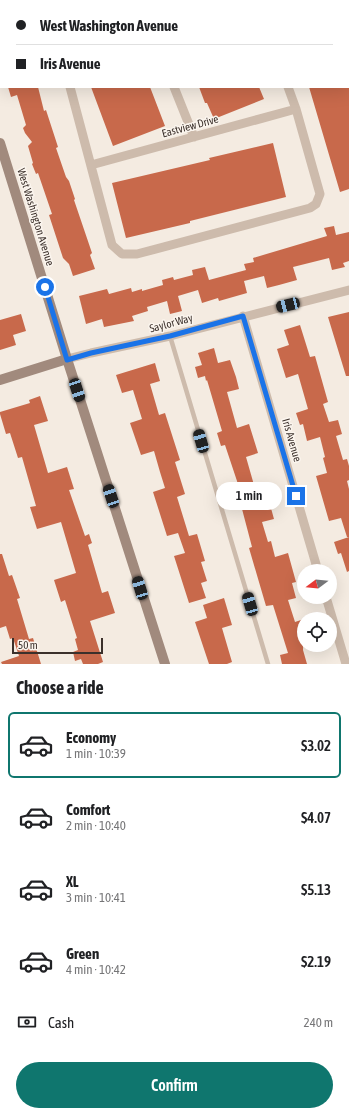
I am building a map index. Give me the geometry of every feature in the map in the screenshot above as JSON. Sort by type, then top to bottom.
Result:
[{"type":"main road","name":"West Washington Avenue","points":[[0,143],[67,360],[165,664]]},
{"type":"main road","name":"Saylor Way","points":[[0,380],[67,360]]},
{"type":"street","points":[[70,88],[112,245],[122,254],[137,254],[310,208],[316,204],[320,194],[296,109],[288,88]]},
{"type":"street","points":[[174,88],[194,137]]},
{"type":"street","name":"Eastview Drive","points":[[91,165],[296,109]]},
{"type":"street","name":"Saylor Way","points":[[67,360],[91,353],[170,336],[243,316],[349,290]]},
{"type":"street","name":"Iris Avenue","points":[[243,316],[316,564]]},
{"type":"street","points":[[328,604],[346,664]]},
{"type":"lane","points":[[170,336],[268,664]]},
{"type":"building","points":[[8,88],[38,88],[44,111],[46,110],[58,147],[56,148],[66,177],[69,181],[92,253],[90,255],[95,269],[73,276],[69,264],[63,258],[49,215],[52,214],[38,173],[36,174],[32,164],[28,146],[32,142],[23,128],[26,125],[17,95],[11,97]]},
{"type":"building","points":[[91,88],[150,88],[165,126],[113,146]]},
{"type":"building","points":[[199,88],[259,88],[264,99],[214,119],[207,103],[205,103]]},
{"type":"building","points":[[309,88],[349,88],[349,189],[340,192]]},
{"type":"building","points":[[273,143],[286,197],[190,221],[190,223],[126,238],[112,183],[210,160],[209,158]]},
{"type":"building","points":[[334,226],[336,235],[349,232],[349,261],[343,263],[345,267],[332,270],[329,258],[293,267],[297,280],[279,285],[267,288],[264,276],[244,281],[247,293],[219,301],[218,298],[202,303],[198,290],[178,296],[182,311],[170,314],[167,301],[147,307],[148,311],[132,316],[134,321],[104,327],[102,319],[86,324],[79,296],[107,289],[109,294],[131,288],[132,292],[142,289],[142,291],[163,285],[162,280],[173,277],[174,280],[193,275],[192,270],[205,267],[209,280],[246,270],[244,264],[254,262],[253,258],[327,236],[324,228]]},
{"type":"building","points":[[349,312],[349,376],[346,376],[328,317]]},
{"type":"building","points":[[21,314],[26,331],[13,335],[16,345],[0,350],[0,320]]},
{"type":"building","points":[[300,325],[310,357],[315,356],[328,402],[323,404],[329,422],[338,420],[342,434],[336,436],[343,460],[347,459],[349,466],[349,480],[347,481],[349,489],[349,537],[347,537],[341,518],[329,521],[316,476],[327,473],[320,437],[307,441],[303,424],[300,425],[296,413],[308,409],[298,374],[286,378],[277,349],[289,345],[284,330]]},
{"type":"building","points":[[214,348],[218,363],[230,360],[236,377],[239,389],[227,392],[237,428],[249,424],[258,453],[246,457],[256,492],[268,488],[272,500],[269,501],[274,519],[262,522],[268,542],[271,541],[275,557],[288,553],[296,582],[292,583],[296,598],[288,600],[295,622],[297,621],[297,652],[304,652],[307,664],[282,664],[280,655],[288,653],[273,605],[266,606],[249,548],[252,547],[242,509],[238,510],[235,500],[241,498],[237,481],[225,445],[221,446],[217,433],[222,431],[207,380],[206,381],[205,376],[198,378],[195,367],[202,365],[198,353]]},
{"type":"building","points":[[155,363],[160,381],[150,384],[159,415],[165,413],[180,460],[175,462],[185,494],[177,497],[189,536],[197,534],[205,561],[201,562],[207,581],[201,583],[206,598],[189,603],[174,556],[185,553],[178,533],[167,536],[153,492],[165,488],[154,451],[141,455],[130,423],[142,419],[133,390],[122,393],[116,375]]},
{"type":"building","points":[[40,396],[48,421],[34,425],[48,473],[67,467],[74,489],[69,490],[85,536],[89,534],[92,543],[88,545],[102,593],[108,591],[115,613],[90,621],[103,662],[98,664],[83,664],[81,659],[75,661],[73,652],[78,650],[75,639],[77,638],[65,600],[61,602],[54,580],[76,573],[61,522],[37,529],[30,507],[36,506],[22,457],[18,458],[10,433],[6,434],[0,414],[0,412],[30,403],[29,400]]},
{"type":"building","points":[[349,537],[349,571],[347,572],[341,553],[338,554],[334,542]]},
{"type":"building","points":[[0,554],[2,554],[9,576],[12,575],[20,598],[17,599],[29,639],[33,638],[41,664],[2,664],[1,662],[19,656],[13,638],[10,639],[6,626],[0,628]]},
{"type":"building","points":[[224,598],[232,625],[222,628],[232,662],[227,664],[209,664],[195,622],[207,618],[203,605]]},
{"type":"route","points":[[45,287],[67,360],[91,353],[146,342],[243,316],[296,496]]}]
